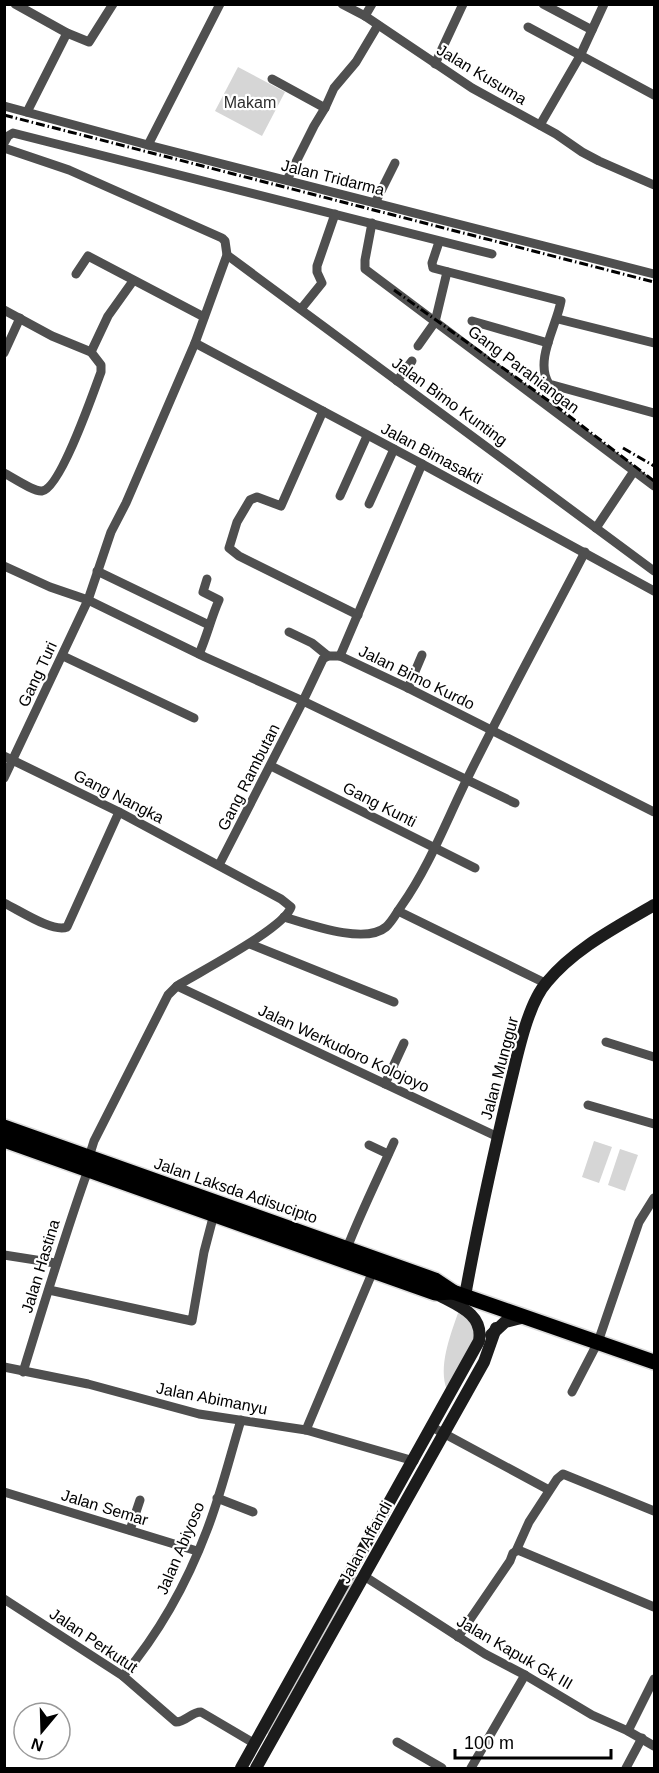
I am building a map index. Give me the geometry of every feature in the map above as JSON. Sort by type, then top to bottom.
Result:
[{"type":"main road","name":"Jalan Munggur","points":[[459,1294],[518,1053],[531,1012],[545,983],[601,936],[654,905]]},
{"type":"main road","name":"Jalan Laksda Adisucipto","points":[[4,1127],[214,1214],[347,1248],[439,1281],[459,1294]]},
{"type":"main road","name":"Jalan Laksda Adisucipto","points":[[4,1140],[88,1163],[267,1227],[373,1271],[435,1293],[459,1294],[654,1362]]},
{"type":"main road","points":[[435,1293],[470,1313],[478,1322],[481,1331],[473,1356]]},
{"type":"main road","points":[[481,1301],[489,1309],[496,1328]]},
{"type":"main road","points":[[473,1356],[496,1328],[514,1318],[526,1317]]},
{"type":"main road","name":"Jalan Affandi","points":[[241,1768],[260,1747],[364,1576],[484,1362],[496,1328]]},
{"type":"main road","name":"Jalan Affandi","points":[[256,1768],[260,1747],[353,1569],[473,1356]]},
{"type":"main road","points":[[353,1569],[364,1576]]},
{"type":"street","points":[[15,4],[86,42],[90,41],[113,4]]},
{"type":"street","points":[[148,145],[220,4]]},
{"type":"street","name":"Jalan Kusuma","points":[[342,4],[365,16],[472,88],[540,125],[580,56],[604,4]]},
{"type":"street","points":[[365,16],[372,4]]},
{"type":"street","points":[[435,64],[464,4]]},
{"type":"street","points":[[543,4],[592,30]]},
{"type":"street","points":[[287,180],[334,88],[356,62],[378,25]]},
{"type":"street","points":[[528,27],[580,56],[654,92]]},
{"type":"street","points":[[27,112],[67,33]]},
{"type":"street","points":[[272,79],[325,108]]},
{"type":"street","name":"Jalan Tridarma","points":[[4,106],[654,274]]},
{"type":"street","points":[[540,125],[598,161],[654,185]]},
{"type":"street","points":[[4,159],[8,136],[13,133],[492,254]]},
{"type":"street","name":"Jalan Bimo Kunting","points":[[6,147],[69,170],[222,238],[225,241],[227,255],[654,571]]},
{"type":"street","points":[[375,203],[395,163]]},
{"type":"street","points":[[301,309],[322,283],[317,266],[335,214]]},
{"type":"street","name":"Gang Parahiangan","points":[[372,223],[365,269],[654,486]]},
{"type":"street","points":[[439,242],[433,268],[561,301],[558,319],[546,351],[547,381],[553,387],[654,413]]},
{"type":"street","points":[[87,600],[111,532],[195,344],[227,255]]},
{"type":"street","points":[[76,274],[88,256],[204,317]]},
{"type":"street","points":[[418,346],[435,322],[447,272]]},
{"type":"street","points":[[91,352],[108,316],[133,281]]},
{"type":"street","points":[[4,310],[52,336],[91,352],[101,365],[101,372],[85,417],[50,486],[38,491],[4,473]]},
{"type":"street","points":[[4,353],[20,318]]},
{"type":"street","points":[[558,319],[654,343]]},
{"type":"street","points":[[472,321],[548,343]]},
{"type":"street","name":"Jalan Bimasakti","points":[[195,344],[422,464],[654,591]]},
{"type":"street","points":[[397,381],[412,361]]},
{"type":"street","points":[[323,411],[281,506],[257,497],[250,500],[237,522],[229,548],[239,556],[358,615]]},
{"type":"street","points":[[340,496],[367,436]]},
{"type":"street","points":[[369,504],[394,449]]},
{"type":"street","points":[[340,656],[422,464]]},
{"type":"street","points":[[596,528],[634,471]]},
{"type":"street","points":[[177,986],[249,944],[284,917],[351,934],[372,934],[386,927],[410,894],[435,849],[491,730],[585,552]]},
{"type":"street","points":[[5,566],[50,587],[87,600],[514,803]]},
{"type":"street","points":[[97,571],[209,625]]},
{"type":"street","points":[[199,654],[219,600],[203,592],[207,579]]},
{"type":"street","name":"Gang Turi","points":[[4,778],[9,758],[63,656],[87,600]]},
{"type":"street","points":[[289,632],[312,643],[328,656],[323,659],[303,702]]},
{"type":"street","points":[[408,688],[422,655]]},
{"type":"street","points":[[63,656],[194,718]]},
{"type":"street","name":"Jalan Bimo Kurdo","points":[[328,656],[340,656],[408,688],[654,812]]},
{"type":"street","name":"Gang Rambutan","points":[[219,865],[303,702]]},
{"type":"street","name":"Gang Nangka","points":[[9,758],[119,812],[288,903],[291,907],[284,917]]},
{"type":"street","name":"Gang Kunti","points":[[271,766],[475,868]]},
{"type":"street","points":[[4,903],[53,927],[63,929],[67,927],[119,812]]},
{"type":"street","points":[[398,911],[545,983]]},
{"type":"street","points":[[249,944],[394,1002]]},
{"type":"street","name":"Jalan Werkudoro Kolojoyo","points":[[177,986],[498,1137]]},
{"type":"street","name":"Jalan Hastina","points":[[23,1372],[94,1140],[168,995],[177,986]]},
{"type":"street","points":[[606,1042],[654,1057]]},
{"type":"street","points":[[386,1084],[404,1043]]},
{"type":"street","points":[[588,1105],[654,1124]]},
{"type":"street","points":[[347,1248],[364,1205],[394,1142]]},
{"type":"street","points":[[369,1145],[388,1154]]},
{"type":"street","points":[[572,1392],[598,1342],[639,1222],[654,1198]]},
{"type":"street","points":[[49,1290],[192,1321],[204,1252],[214,1214]]},
{"type":"street","points":[[4,1255],[55,1263]]},
{"type":"street","points":[[306,1430],[373,1271]]},
{"type":"street","name":"Jalan Abimanyu","points":[[4,1368],[88,1384],[199,1414],[306,1430],[414,1461]]},
{"type":"street","name":"Jalan Abiyoso","points":[[123,1676],[157,1632],[198,1551],[241,1420]]},
{"type":"street","points":[[432,1427],[549,1490]]},
{"type":"street","points":[[458,1637],[516,1551],[529,1522],[549,1490],[563,1474],[654,1511]]},
{"type":"street","name":"Jalan Semar","points":[[4,1492],[198,1551]]},
{"type":"street","points":[[217,1498],[254,1512]]},
{"type":"street","points":[[130,1530],[140,1500]]},
{"type":"street","points":[[516,1551],[523,1551],[652,1606],[654,1595]]},
{"type":"street","name":"Jalan Kapuk Gk III","points":[[364,1576],[458,1637],[592,1715],[654,1746]]},
{"type":"street","name":"Jalan Perkutut","points":[[4,1599],[123,1676],[176,1722],[181,1722],[201,1712],[260,1747]]},
{"type":"street","points":[[471,1768],[525,1674]]},
{"type":"street","points":[[628,1731],[654,1679]]},
{"type":"street","points":[[626,1768],[642,1738]]},
{"type":"street","points":[[397,1742],[442,1768]]},
{"type":"green space","name":"Makam","points":[[238,67],[285,92],[262,136],[215,111]]},
{"type":"green space","points":[[594,1141],[612,1147],[599,1183],[582,1177]]},
{"type":"green space","points":[[620,1149],[638,1155],[625,1191],[608,1185]]},
{"type":"green space","points":[[458,1313],[471,1320],[476,1335],[447,1390],[444,1362]]},
{"type":"green space","points":[[355,1576],[358,1578],[270,1735],[266,1733]]},
{"type":"railway","points":[[4,115],[654,282]]},
{"type":"railway","points":[[394,290],[556,406],[654,481]]},
{"type":"railway","points":[[623,448],[654,466]]}]
